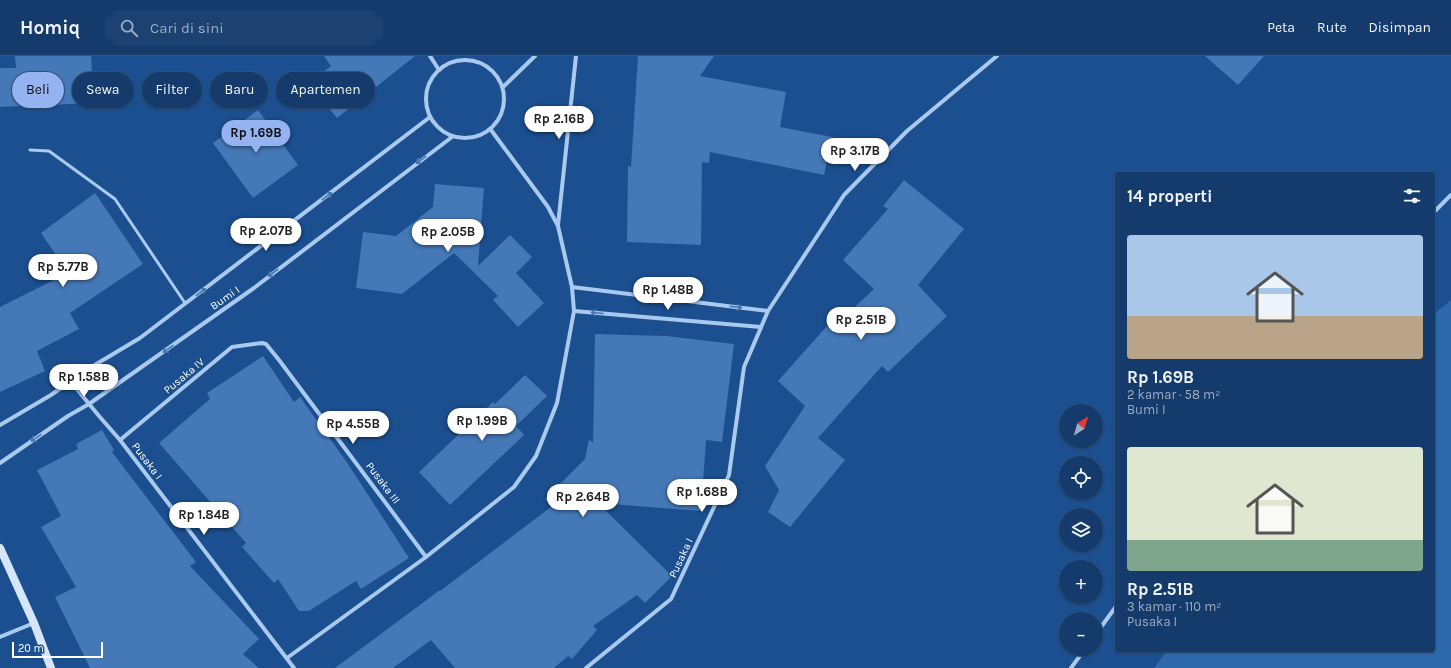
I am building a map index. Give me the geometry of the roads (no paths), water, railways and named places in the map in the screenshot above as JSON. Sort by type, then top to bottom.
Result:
[{"type":"main road","points":[[0,548],[34,623],[51,668]]},
{"type":"street","points":[[430,56],[439,70]]},
{"type":"street","points":[[503,87],[535,56]]},
{"type":"street","points":[[558,226],[576,56]]},
{"type":"street","name":"Pusaka I","points":[[586,668],[671,599],[729,475],[744,367],[761,327],[768,311],[844,195],[907,131],[997,56]]},
{"type":"street","points":[[468,60],[483,64],[495,73],[503,87],[505,103],[501,118],[491,130],[479,137],[465,139],[452,137],[439,129],[430,117],[426,105],[426,92],[430,80],[439,70],[452,62],[468,60]]},
{"type":"street","name":"Bumi I","points":[[0,425],[51,396],[140,338],[430,117]]},
{"type":"street","points":[[287,658],[426,557],[514,487],[536,456],[557,404],[574,311],[572,287],[558,226],[548,207],[491,130]]},
{"type":"street","name":"Bumi I","points":[[0,463],[68,416],[89,404],[254,288],[452,137]]},
{"type":"street","points":[[1435,211],[1451,195]]},
{"type":"street","points":[[572,287],[768,311]]},
{"type":"street","points":[[574,311],[761,327]]},
{"type":"street","name":"Pusaka IV","points":[[120,440],[232,347],[262,343],[266,344]]},
{"type":"street","name":"Pusaka III","points":[[266,344],[426,557]]},
{"type":"street","name":"Pusaka I","points":[[71,382],[120,440],[294,668]]},
{"type":"street","points":[[1103,624],[1115,608]]},
{"type":"street","points":[[0,637],[34,623]]},
{"type":"street","points":[[1071,668],[1080,656]]},
{"type":"lane","points":[[30,150],[49,152],[114,199],[185,303]]}]
